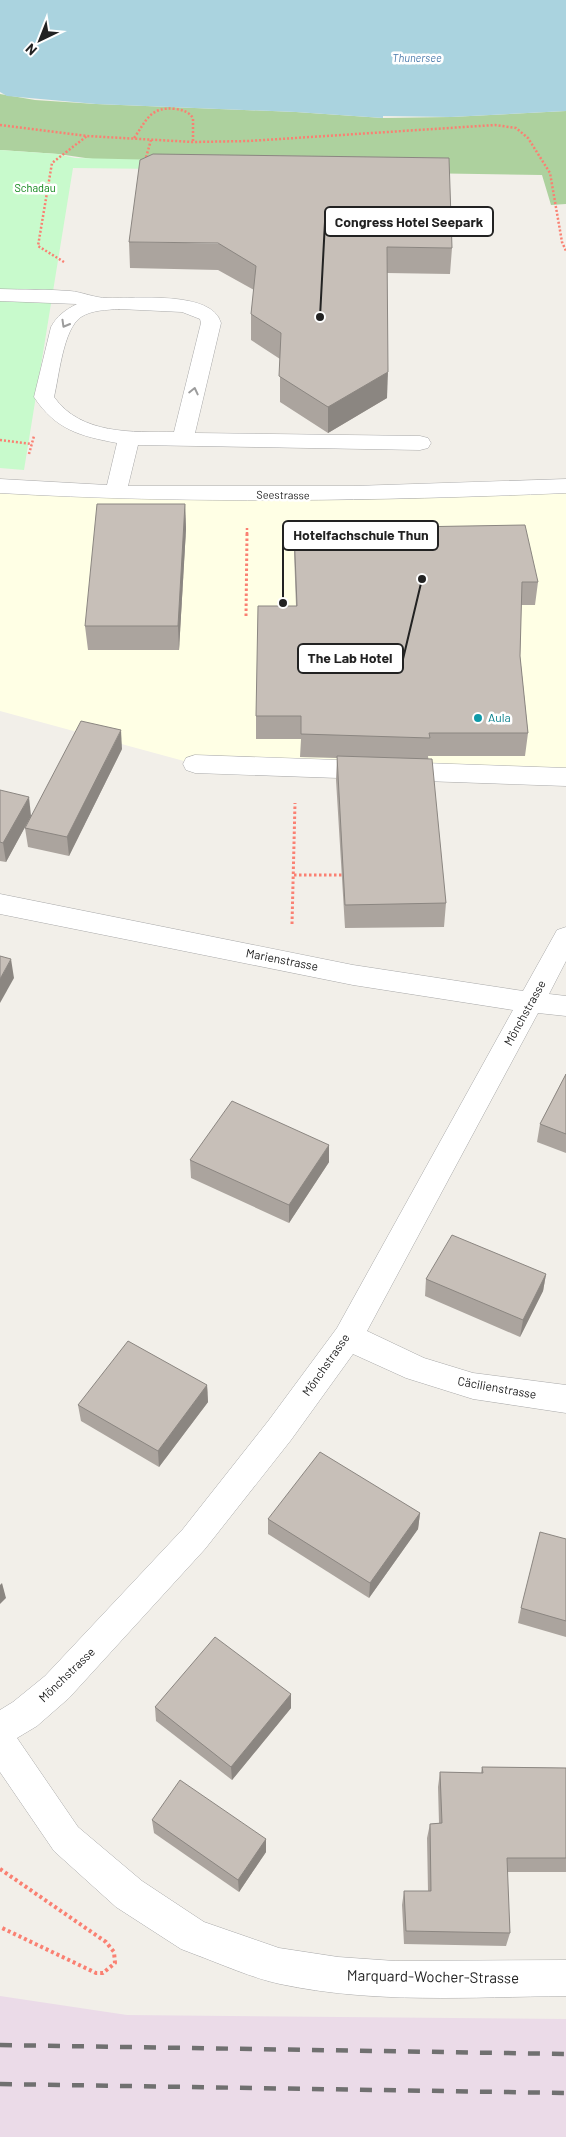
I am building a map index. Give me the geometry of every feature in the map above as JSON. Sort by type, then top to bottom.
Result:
[{"type":"street","points":[[0,295],[69,296],[108,304]]},
{"type":"street","points":[[183,439],[211,323],[209,316],[194,308],[182,306],[108,304],[89,306],[74,311],[62,324],[44,397],[50,408],[71,423],[91,432],[129,438],[183,439],[420,443]]},
{"type":"street","points":[[116,492],[129,438]]},
{"type":"street","name":"Seestrasse","points":[[0,486],[116,492],[247,495],[364,494],[566,486]]},
{"type":"street","points":[[196,764],[566,776]]},
{"type":"street","name":"Marienstrasse","points":[[0,904],[290,963],[566,1006]]},
{"type":"street","name":"Mönchstrasse","points":[[0,1729],[25,1714],[57,1687],[96,1648],[194,1539],[280,1430],[348,1337],[566,937]]},
{"type":"street","name":"Cäcilienstrasse","points":[[348,1337],[416,1369],[473,1386],[566,1399]]},
{"type":"street","name":"Marquard-Wocher-Strasse","points":[[0,1743],[66,1839],[129,1894],[194,1936],[279,1966],[338,1975],[394,1979],[566,1978]]},
{"type":"path","points":[[134,138],[153,113],[160,109],[179,110],[191,115],[194,119],[193,142]]},
{"type":"path","points":[[0,125],[87,136],[193,142],[249,141],[495,125],[516,128],[528,138],[550,173],[562,242],[566,251]]},
{"type":"path","points":[[69,296],[74,269],[38,246],[52,163],[87,136]]},
{"type":"path","points":[[144,166],[151,140]]},
{"type":"path","points":[[22,488],[44,397]]},
{"type":"path","points":[[0,440],[32,444]]},
{"type":"path","points":[[246,616],[247,495]]},
{"type":"path","points":[[290,963],[296,768]]},
{"type":"path","points":[[294,875],[342,875]]},
{"type":"path","points":[[0,1869],[112,1946],[115,1963],[103,1973],[96,1973],[0,1927]]},
{"type":"shaded area","points":[[0,486],[566,486],[566,777],[195,764],[0,711]]},
{"type":"shaded area","points":[[0,1996],[127,2015],[566,2019],[566,2137],[0,2137]]},
{"type":"green space","points":[[0,94],[35,100],[96,104],[296,112],[383,118],[451,117],[566,111],[566,204],[551,205],[542,175],[161,169],[58,154],[0,150]]},
{"type":"green space","name":"Schadau","points":[[0,150],[58,154],[75,158],[162,160],[161,169],[73,168],[24,470],[0,468]]},
{"type":"water","name":"Thunersee","points":[[0,0],[566,0],[566,111],[451,117],[383,116],[383,118],[296,112],[96,104],[7,96],[0,92]]},
{"type":"building","points":[[153,154],[449,158],[452,248],[387,247],[388,372],[328,407],[279,376],[281,333],[251,314],[256,266],[218,243],[129,242],[140,160]]},
{"type":"building","points":[[97,504],[185,504],[178,626],[85,626]]},
{"type":"building","points":[[525,525],[538,582],[522,582],[520,656],[528,733],[429,733],[430,738],[301,734],[301,716],[256,716],[258,606],[297,606],[294,529]]},
{"type":"building","points":[[81,721],[121,730],[67,837],[25,828]]},
{"type":"building","points":[[337,756],[432,759],[446,903],[345,905]]},
{"type":"building","points":[[0,790],[29,797],[3,843],[0,842]]},
{"type":"building","points":[[0,956],[11,959],[0,979]]},
{"type":"building","points":[[566,1074],[566,1134],[540,1124]]},
{"type":"building","points":[[232,1101],[329,1145],[289,1205],[190,1160]]},
{"type":"building","points":[[452,1235],[546,1274],[523,1320],[426,1279]]},
{"type":"building","points":[[128,1341],[207,1385],[158,1451],[78,1405]]},
{"type":"building","points":[[320,1452],[420,1513],[370,1583],[268,1519]]},
{"type":"building","points":[[540,1532],[566,1539],[566,1621],[521,1608]]},
{"type":"building","points":[[215,1637],[291,1694],[231,1767],[155,1707]]},
{"type":"building","points":[[482,1767],[566,1768],[566,1858],[507,1858],[510,1933],[406,1931],[404,1891],[431,1891],[430,1824],[442,1823],[440,1772],[483,1773]]},
{"type":"building","points":[[180,1780],[266,1839],[238,1880],[152,1820]]},
{"type":"railway","points":[[0,2045],[566,2054]]},
{"type":"railway","points":[[0,2084],[566,2093]]},
{"type":"place","name":"Congress Hotel Seepark","points":[[320,317]]},
{"type":"place","name":"The Lab Hotel","points":[[422,579]]},
{"type":"place","name":"Hotelfachschule Thun","points":[[283,603]]},
{"type":"place","name":"Aula","points":[[478,718]]}]
